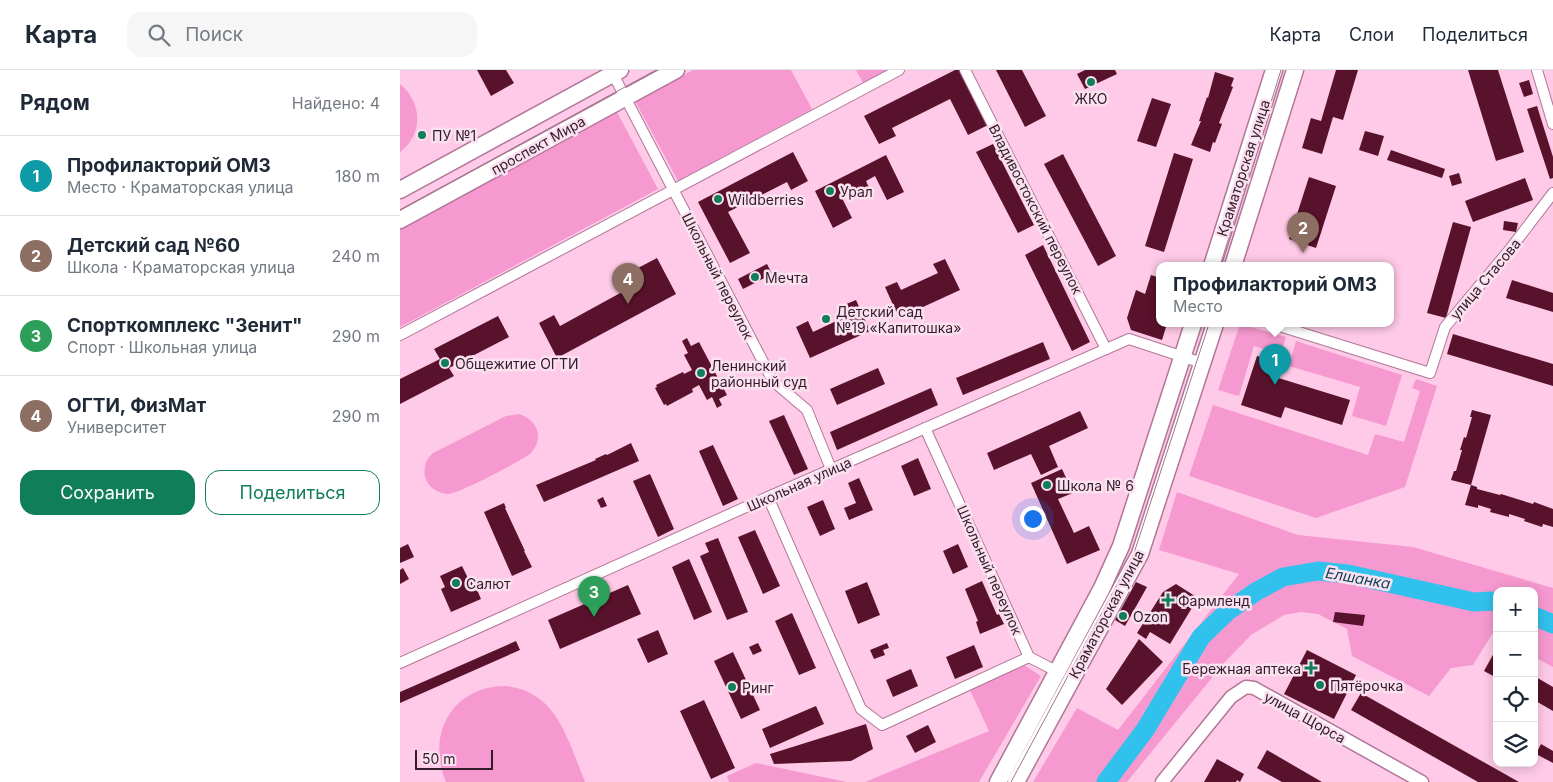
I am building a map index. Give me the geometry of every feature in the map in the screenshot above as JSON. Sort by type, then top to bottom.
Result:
[{"type":"main road","name":"Краматорская улица","points":[[1213,262],[1274,70]]},
{"type":"main road","name":"Краматорская улица","points":[[1234,262],[1292,71]]},
{"type":"main road","name":"проспект Мира","points":[[400,190],[616,72]]},
{"type":"main road","name":"проспект Мира","points":[[400,220],[625,98],[669,72]]},
{"type":"main road","name":"Краматорская улица","points":[[1065,675],[1117,555],[1192,327]]},
{"type":"main road","name":"Краматорская улица","points":[[998,782],[1044,713],[1065,675],[1140,554],[1214,327]]},
{"type":"main road","name":"Краматорская улица","points":[[1016,782],[1044,713]]},
{"type":"street","points":[[400,335],[899,70]]},
{"type":"street","name":"Владивостокский переулок","points":[[965,70],[1106,349]]},
{"type":"street","points":[[1537,70],[1553,124]]},
{"type":"street","name":"Школьный переулок","points":[[616,72],[625,98],[773,381],[807,410],[831,470]]},
{"type":"street","points":[[1251,142],[1270,148]]},
{"type":"street","name":"улица Стасова","points":[[1284,327],[1430,373],[1445,327],[1511,248],[1553,193]]},
{"type":"street","name":"Школьная улица","points":[[400,663],[1130,338],[1202,362]]},
{"type":"street","name":"Школьный переулок","points":[[925,428],[1029,657]]},
{"type":"street","points":[[1145,474],[1164,479]]},
{"type":"street","points":[[768,498],[861,709],[882,725],[1029,657],[1065,675]]},
{"type":"street","name":"улица Щорса","points":[[1162,782],[1231,697],[1246,688],[1254,688],[1422,782]]},
{"type":"shaded area","points":[[693,70],[791,70],[812,109],[678,181],[635,101]]},
{"type":"shaded area","points":[[856,70],[890,70],[864,85]]},
{"type":"shaded area","points":[[400,84],[413,100],[417,118],[413,136],[408,145],[400,152]]},
{"type":"shaded area","points":[[617,112],[658,189],[400,327],[400,229]]},
{"type":"shaded area","points":[[1239,327],[1251,327],[1286,337],[1281,354],[1254,346],[1239,396],[1218,390]]},
{"type":"shaded area","points":[[1296,341],[1402,375],[1386,426],[1352,416],[1360,387],[1289,366]]},
{"type":"shaded area","points":[[1416,379],[1437,386],[1405,487],[1316,518],[1189,476],[1213,405],[1368,455],[1375,434],[1404,442],[1420,391],[1412,388]]},
{"type":"shaded area","points":[[519,414],[531,421],[537,431],[537,443],[530,454],[490,477],[449,494],[441,493],[428,484],[424,474],[425,467],[433,453],[506,416]]},
{"type":"shaded area","points":[[1177,492],[1298,535],[1413,547],[1553,588],[1553,667],[1538,659],[1538,587],[1493,587],[1493,634],[1473,665],[1451,668],[1429,696],[1352,656],[1347,629],[1318,614],[1301,612],[1284,615],[1251,635],[1224,663],[1127,782],[1033,782],[1077,708],[1118,730],[1239,574],[1159,550]]},
{"type":"shaded area","points":[[1024,665],[1041,676],[979,782],[865,782],[989,731],[970,690]]},
{"type":"shaded area","points":[[506,686],[524,690],[538,698],[549,708],[559,721],[566,735],[585,782],[446,782],[439,747],[442,731],[448,716],[458,704],[471,694],[487,688]]},
{"type":"shaded area","points":[[756,763],[847,782],[729,782],[727,776]]},
{"type":"building","points":[[477,70],[506,70],[514,83],[491,96]]},
{"type":"building","points":[[955,70],[960,70],[988,125],[968,135],[950,99],[892,128],[896,136],[879,144],[864,116]]},
{"type":"building","points":[[996,70],[1022,70],[1046,116],[1025,127]]},
{"type":"building","name":"ЖКО","points":[[1085,70],[1115,70],[1117,74],[1085,89],[1077,74]]},
{"type":"building","points":[[1336,70],[1358,70],[1343,120],[1333,117],[1322,154],[1302,148],[1311,118],[1321,121]]},
{"type":"building","points":[[1468,70],[1498,70],[1524,152],[1496,161]]},
{"type":"building","points":[[1215,72],[1234,78],[1231,86],[1233,87],[1219,123],[1222,124],[1210,152],[1191,145],[1201,121],[1199,121]]},
{"type":"building","points":[[1529,80],[1533,94],[1524,97],[1519,83]]},
{"type":"building","points":[[1152,98],[1171,104],[1156,147],[1137,141]]},
{"type":"building","points":[[1537,106],[1553,157],[1553,178],[1550,179],[1527,109]]},
{"type":"building","points":[[1365,131],[1384,136],[1378,156],[1359,150]]},
{"type":"building","points":[[993,144],[1034,225],[1018,233],[976,152]]},
{"type":"building","points":[[1391,150],[1445,169],[1442,178],[1387,160]]},
{"type":"building","points":[[793,152],[808,181],[791,190],[787,182],[728,212],[750,253],[730,263],[698,202]]},
{"type":"building","points":[[1174,153],[1193,159],[1164,252],[1145,246]]},
{"type":"building","points":[[1063,154],[1116,256],[1098,266],[1044,164]]},
{"type":"building","name":"Урал","points":[[886,155],[904,192],[887,200],[875,176],[866,181],[870,190],[853,198],[849,189],[840,194],[852,218],[833,228],[815,191]]},
{"type":"building","points":[[1459,173],[1462,183],[1452,186],[1449,176]]},
{"type":"building","points":[[1309,177],[1336,186],[1316,248],[1289,239]]},
{"type":"building","points":[[1525,178],[1533,200],[1473,222],[1465,201]]},
{"type":"building","points":[[1504,221],[1518,223],[1516,232],[1503,230]]},
{"type":"building","points":[[1453,222],[1471,227],[1446,318],[1427,313]]},
{"type":"building","points":[[1043,245],[1090,342],[1072,351],[1025,255]]},
{"type":"building","points":[[657,258],[676,294],[557,358],[539,323],[554,315],[560,326],[644,280],[638,268]]},
{"type":"building","points":[[945,259],[960,290],[899,318],[885,287],[897,282],[901,290],[938,273],[933,264]]},
{"type":"building","name":"Мечта","points":[[767,264],[772,274],[743,289],[738,279]]},
{"type":"building","points":[[1151,275],[1156,277],[1156,327],[1166,327],[1162,340],[1131,330],[1127,318],[1136,290],[1145,294]]},
{"type":"building","points":[[1512,280],[1553,293],[1553,312],[1506,298]]},
{"type":"building","points":[[856,300],[870,331],[810,358],[796,327],[808,321],[813,332],[849,315],[844,305]]},
{"type":"building","name":"Общежитие ОГТИ","points":[[498,316],[509,337],[449,368],[454,376],[400,404],[400,379],[440,359],[434,349]]},
{"type":"building","points":[[1453,334],[1553,364],[1553,386],[1447,354]]},
{"type":"building","name":"Ленинский районный суд","points":[[687,338],[691,346],[699,342],[727,395],[719,399],[722,405],[717,408],[712,397],[707,400],[699,385],[692,389],[693,392],[667,406],[666,404],[664,405],[655,388],[657,387],[656,385],[683,372],[684,374],[692,370],[684,355],[688,353],[682,341]]},
{"type":"building","points":[[1043,342],[1050,359],[963,395],[956,378]]},
{"type":"building","points":[[1257,356],[1276,361],[1272,376],[1350,400],[1342,425],[1285,407],[1281,418],[1241,405]]},
{"type":"building","points":[[878,368],[885,384],[837,405],[830,389]]},
{"type":"building","points":[[931,388],[938,405],[837,450],[830,432]]},
{"type":"building","points":[[1472,410],[1491,415],[1471,485],[1451,480],[1454,471],[1456,471],[1464,437],[1466,438]]},
{"type":"building","points":[[1080,411],[1088,428],[1049,446],[1058,467],[1041,475],[1031,454],[994,470],[987,453]]},
{"type":"building","points":[[784,415],[808,469],[794,475],[769,421]]},
{"type":"building","points":[[631,443],[639,461],[544,502],[536,485]]},
{"type":"building","points":[[713,445],[738,499],[723,506],[699,451]]},
{"type":"building","points":[[918,458],[931,489],[914,496],[901,466]]},
{"type":"building","points":[[1062,469],[1073,493],[1058,499],[1074,533],[1089,526],[1100,550],[1067,564],[1031,483]]},
{"type":"building","points":[[650,474],[674,529],[658,537],[633,481]]},
{"type":"building","points":[[859,478],[873,510],[849,520],[844,508],[856,503],[848,483]]},
{"type":"building","points":[[1471,485],[1477,487],[1477,489],[1533,504],[1534,502],[1553,509],[1553,527],[1543,524],[1542,527],[1509,514],[1509,517],[1490,512],[1491,509],[1478,505],[1478,508],[1465,505]]},
{"type":"building","points":[[603,497],[607,506],[601,508],[597,500]]},
{"type":"building","points":[[823,500],[835,529],[820,536],[807,507]]},
{"type":"building","points":[[504,503],[532,567],[512,576],[484,512]]},
{"type":"building","points":[[755,530],[780,586],[763,594],[738,537]]},
{"type":"building","points":[[718,538],[748,612],[727,620],[700,556],[709,552],[705,543]]},
{"type":"building","points":[[408,544],[414,557],[400,563],[400,548]]},
{"type":"building","points":[[958,544],[968,567],[953,574],[943,551]]},
{"type":"building","points":[[689,559],[712,612],[694,620],[672,567]]},
{"type":"building","points":[[462,566],[468,578],[471,576],[481,599],[451,612],[441,589],[445,587],[440,576]]},
{"type":"building","points":[[403,568],[409,579],[400,584],[400,570]]},
{"type":"building","points":[[982,581],[997,615],[999,614],[1004,624],[980,634],[976,622],[978,621],[965,589]]},
{"type":"building","points":[[867,582],[880,615],[858,624],[845,591]]},
{"type":"building","points":[[1136,582],[1147,587],[1125,626],[1115,620]]},
{"type":"building","points":[[1176,584],[1198,598],[1170,644],[1150,632],[1146,639],[1137,633],[1163,592]]},
{"type":"building","points":[[628,585],[641,614],[560,649],[548,620]]},
{"type":"building","points":[[1335,612],[1365,615],[1363,626],[1333,622]]},
{"type":"building","points":[[792,613],[816,668],[799,675],[775,621]]},
{"type":"building","points":[[658,630],[668,654],[648,663],[637,639]]},
{"type":"building","points":[[1139,639],[1163,662],[1122,705],[1106,689]]},
{"type":"building","points":[[516,641],[520,650],[400,703],[400,692]]},
{"type":"building","points":[[758,643],[762,651],[753,655],[749,647]]},
{"type":"building","points":[[887,643],[889,648],[883,650],[885,655],[874,659],[870,650]]},
{"type":"building","points":[[974,645],[983,667],[955,679],[946,657]]},
{"type":"building","name":"Пятёрочка","points":[[1307,650],[1356,675],[1334,719],[1284,694]]},
{"type":"building","points":[[733,652],[760,710],[741,719],[714,661]]},
{"type":"building","points":[[1493,655],[1493,676],[1484,671]]},
{"type":"building","points":[[911,669],[918,686],[893,697],[886,680]]},
{"type":"building","points":[[1538,678],[1553,687],[1553,711],[1538,702]]},
{"type":"building","points":[[1361,693],[1519,782],[1478,782],[1351,710]]},
{"type":"building","points":[[704,700],[735,768],[711,779],[680,711]]},
{"type":"building","points":[[816,706],[824,724],[770,748],[762,729]]},
{"type":"building","points":[[866,724],[873,749],[851,761],[774,764],[770,754]]},
{"type":"building","points":[[928,725],[936,742],[915,753],[906,736]]},
{"type":"building","points":[[1541,744],[1553,751],[1553,763],[1538,755]]},
{"type":"building","points":[[1267,750],[1322,782],[1282,782],[1257,768]]},
{"type":"building","points":[[1217,759],[1244,774],[1240,782],[1237,780],[1236,782],[1204,782]]},
{"type":"waterway","name":"Елшанка","points":[[1106,782],[1145,730],[1201,637],[1228,611],[1257,591],[1283,577],[1318,571],[1348,574],[1474,602],[1493,602]]},
{"type":"waterway","name":"Елшанка","points":[[1538,618],[1553,624]]},
{"type":"tram line","points":[[400,210],[656,70]]},
{"type":"tram line","points":[[1221,262],[1281,70]]},
{"type":"tram line","points":[[1011,782],[1134,553],[1208,327]]},
{"type":"place","name":"ЖКО","points":[[1091,82]]},
{"type":"place","name":"ПУ №1","points":[[422,135]]},
{"type":"place","name":"Урал","points":[[830,191]]},
{"type":"place","name":"Wildberries","points":[[718,199]]},
{"type":"place","name":"Детский сад №60","points":[[1303,253]]},
{"type":"place","name":"Мечта","points":[[755,277]]},
{"type":"place","name":"ОГТИ, ФизМат","points":[[628,304]]},
{"type":"place","name":"Детский сад №19 «Капитошка»","points":[[826,319]]},
{"type":"place","name":"Общежитие ОГТИ","points":[[445,363]]},
{"type":"place","name":"Ленинский районный суд","points":[[701,373]]},
{"type":"place","name":"Профилакторий ОМЗ","points":[[1275,385]]},
{"type":"place","name":"Школа № 6","points":[[1047,485]]},
{"type":"place","name":"Салют","points":[[456,583]]},
{"type":"place","name":"Фармленд","points":[[1168,600]]},
{"type":"place","name":"Ozon","points":[[1123,616]]},
{"type":"place","name":"Спорткомплекс \"Зенит\"","points":[[594,617]]},
{"type":"place","name":"Бережная аптека","points":[[1311,668]]},
{"type":"place","name":"Пятёрочка","points":[[1320,685]]},
{"type":"place","name":"Ринг","points":[[732,687]]}]
